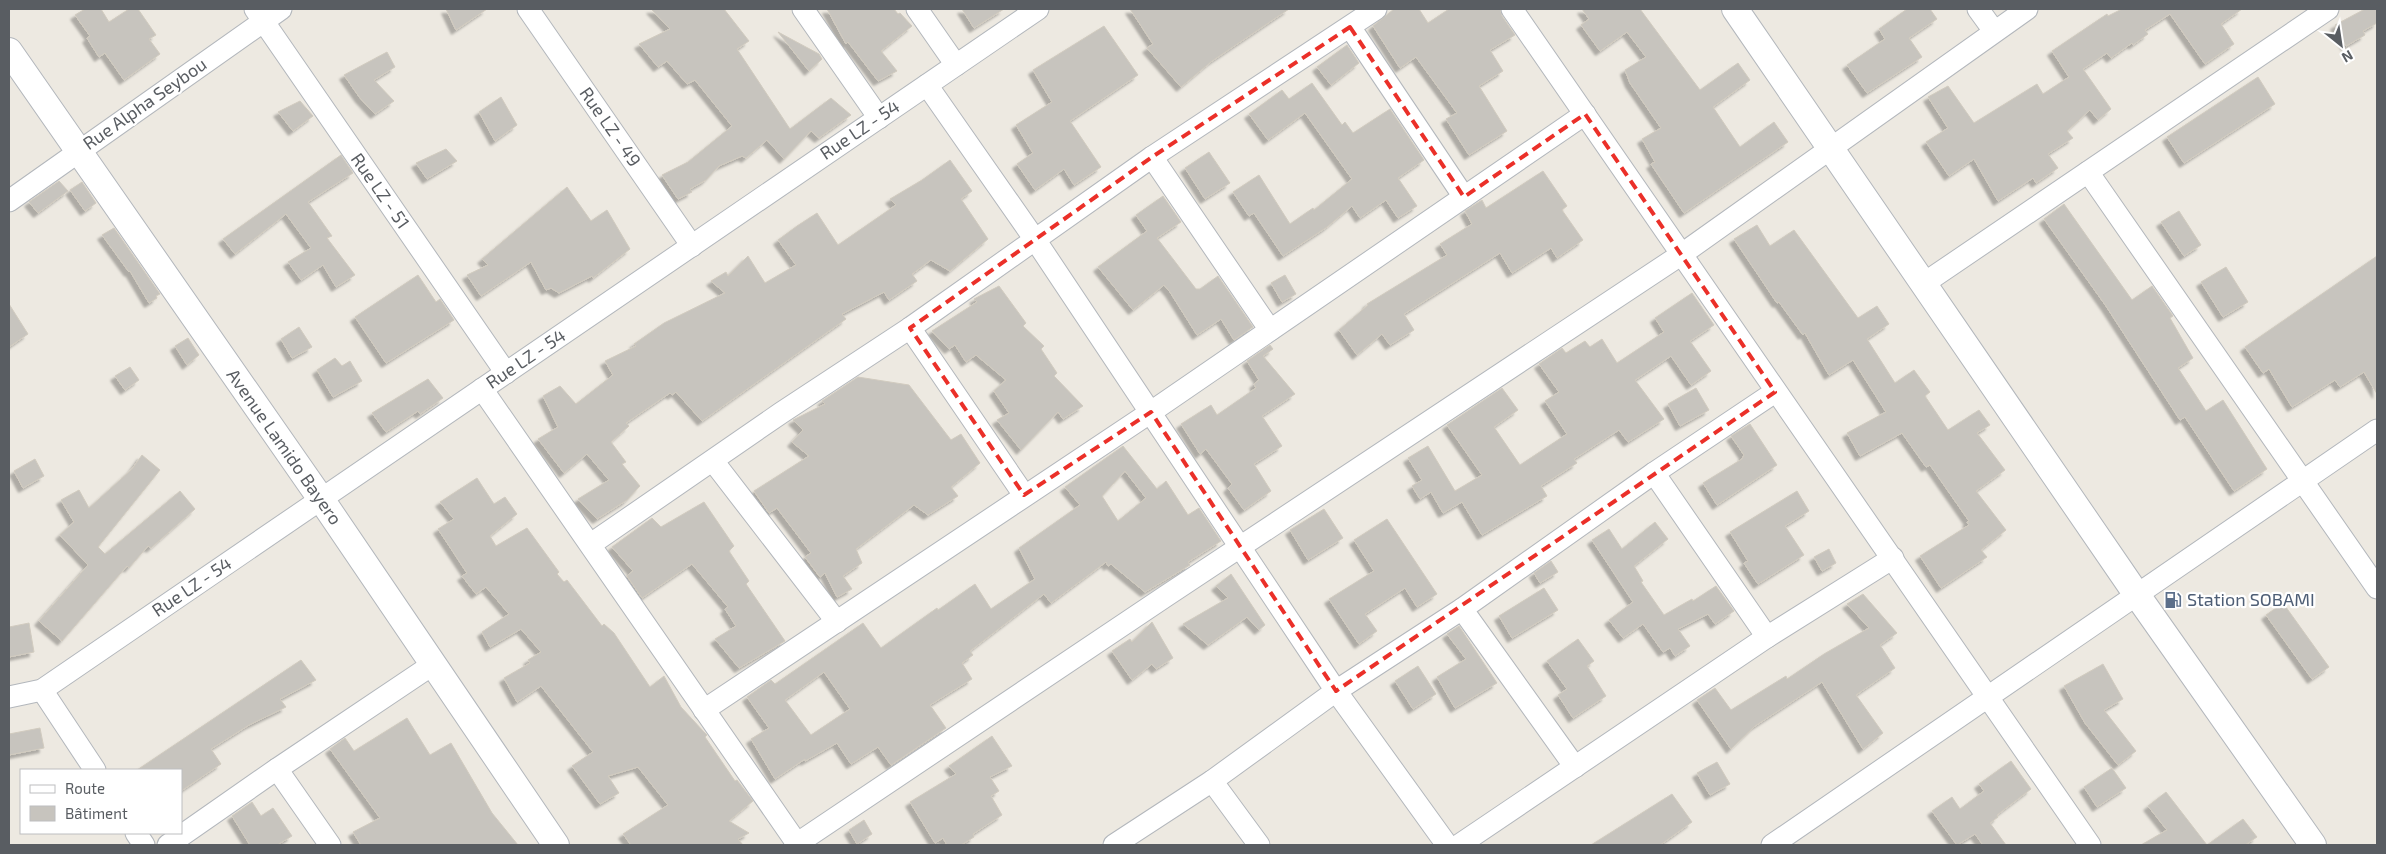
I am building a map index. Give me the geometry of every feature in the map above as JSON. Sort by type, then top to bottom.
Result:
[{"type":"street","name":"Rue Alpha Seybou","points":[[9,201],[259,15],[281,9]]},
{"type":"street","name":"Rue LZ - 49","points":[[528,9],[692,246]]},
{"type":"street","points":[[803,9],[879,118]]},
{"type":"street","points":[[917,9],[956,65]]},
{"type":"street","name":"Rue LZ - 54","points":[[9,697],[42,690],[1038,9]]},
{"type":"street","points":[[591,544],[910,328],[1036,241],[1152,157],[1376,9]]},
{"type":"street","points":[[1512,9],[2090,845]]},
{"type":"street","points":[[1734,9],[2137,595],[2313,845]]},
{"type":"street","points":[[1978,9],[1994,31]]},
{"type":"street","points":[[482,389],[591,544],[796,845],[1682,254],[1830,147],[2027,9]]},
{"type":"street","points":[[1923,284],[2328,9]]},
{"type":"street","name":"Rue LZ - 51","points":[[259,15],[506,373]]},
{"type":"street","points":[[1350,26],[1464,197]]},
{"type":"street","name":"Avenue Lamido Bayero","points":[[9,51],[321,500],[556,845]]},
{"type":"street","points":[[927,85],[1036,241],[1336,691],[1446,845]]},
{"type":"street","points":[[704,710],[1150,412],[1585,114]]},
{"type":"street","points":[[1152,157],[1270,330]]},
{"type":"street","points":[[2088,172],[2304,480],[2377,588]]},
{"type":"street","points":[[910,328],[1024,495]]},
{"type":"street","points":[[1114,845],[1212,781],[1336,691],[1462,609],[1654,474],[1776,392]]},
{"type":"street","points":[[1772,845],[2377,430]]},
{"type":"street","points":[[713,461],[837,622]]},
{"type":"street","points":[[1654,474],[1767,637]]},
{"type":"street","points":[[1460,845],[1767,637],[1893,558]]},
{"type":"street","points":[[1462,609],[1575,767]]},
{"type":"street","points":[[168,845],[432,665]]},
{"type":"street","points":[[42,690],[94,769]]},
{"type":"street","points":[[277,769],[330,845]]},
{"type":"street","points":[[1212,781],[1259,845]]},
{"type":"street","points":[[137,834],[144,845]]},
{"type":"highlighted area","points":[[1350,27],[1464,197],[1585,114],[1775,392],[1336,691],[1151,412],[1024,495],[910,328],[1152,157]]},
{"type":"building","points":[[85,9],[101,9],[109,22],[129,9],[138,9],[156,35],[149,39],[160,54],[124,80],[105,53],[99,57],[87,38],[90,36],[75,15]]},
{"type":"building","points":[[446,9],[487,9],[456,30]]},
{"type":"building","points":[[651,9],[724,9],[749,41],[737,49],[790,129],[831,98],[851,115],[819,138],[811,131],[784,159],[767,140],[746,158],[742,156],[719,166],[706,180],[690,189],[692,192],[678,199],[662,175],[688,162],[732,126],[695,80],[687,84],[667,61],[658,67],[639,44],[670,29]]},
{"type":"building","points":[[827,9],[894,9],[898,14],[900,13],[912,26],[881,51],[897,71],[878,81],[848,42],[846,44]]},
{"type":"building","points":[[962,9],[1004,9],[974,28]]},
{"type":"building","points":[[1130,9],[1289,9],[1212,61],[1181,87],[1147,48],[1153,44]]},
{"type":"building","points":[[1394,9],[1419,9],[1428,23],[1449,9],[1500,9],[1502,16],[1515,35],[1490,50],[1503,71],[1479,86],[1507,131],[1469,155],[1446,119],[1457,113],[1416,57],[1400,68],[1373,26]]},
{"type":"building","points":[[1582,9],[1640,9],[1700,90],[1738,63],[1750,80],[1713,107],[1740,147],[1774,122],[1788,142],[1684,213],[1651,164],[1655,162],[1642,139],[1661,128],[1630,83],[1625,70],[1646,57],[1627,32],[1600,51],[1581,25],[1589,19]]},
{"type":"building","points":[[1907,9],[1930,9],[1937,19],[1909,38],[1922,57],[1867,93],[1847,65],[1885,39],[1879,29]]},
{"type":"building","points":[[2122,9],[2242,9],[2221,24],[2234,44],[2205,64],[2170,14],[2145,30],[2148,34],[2133,45],[2132,43],[2111,58],[2107,53],[2083,69],[2111,109],[2098,120],[2090,110],[2067,131],[2073,138],[2048,154],[2058,168],[2036,183],[2033,178],[1998,201],[1974,159],[1949,176],[1926,142],[1948,128],[1928,97],[1948,86],[1974,123],[2037,84],[2043,94],[2069,77],[2052,51],[2107,14],[2108,16]]},
{"type":"building","points":[[2365,9],[2377,9],[2377,23],[2363,31],[2365,35],[2346,46],[2335,25]]},
{"type":"building","points":[[1104,26],[1138,75],[1070,121],[1101,167],[1074,185],[1064,169],[1035,190],[1017,164],[1033,153],[1016,125],[1052,102],[1033,70]]},
{"type":"building","points":[[778,32],[819,54],[822,59],[809,71]]},
{"type":"building","points":[[1347,45],[1359,63],[1331,85],[1317,67]]},
{"type":"building","points":[[387,52],[395,67],[374,80],[394,101],[375,114],[360,98],[344,75]]},
{"type":"building","points":[[2258,77],[2275,104],[2184,163],[2167,137]]},
{"type":"building","points":[[1312,83],[1342,125],[1345,122],[1353,133],[1390,109],[1424,160],[1398,178],[1417,206],[1398,218],[1386,200],[1360,218],[1352,206],[1327,227],[1283,256],[1254,213],[1249,216],[1233,192],[1259,175],[1290,224],[1313,208],[1314,210],[1352,179],[1305,113],[1268,140],[1249,114],[1282,90],[1289,99]]},
{"type":"building","points":[[501,97],[517,125],[495,141],[479,112]]},
{"type":"building","points":[[300,101],[313,116],[293,131],[278,112]]},
{"type":"building","points":[[446,149],[457,161],[427,179],[416,163]]},
{"type":"building","points":[[1209,152],[1230,183],[1205,199],[1185,168]]},
{"type":"building","points":[[341,155],[353,173],[308,202],[332,236],[327,238],[355,275],[336,287],[323,265],[301,280],[288,262],[311,248],[286,214],[235,254],[223,239]]},
{"type":"building","points":[[950,160],[972,191],[961,199],[988,239],[950,271],[931,260],[912,274],[917,281],[889,300],[884,292],[842,314],[846,319],[702,421],[676,392],[672,395],[670,393],[626,423],[629,426],[611,442],[626,462],[622,464],[640,486],[627,500],[597,519],[578,499],[609,480],[587,454],[564,473],[538,439],[558,427],[543,396],[560,386],[576,404],[613,375],[605,361],[636,346],[634,344],[664,323],[725,293],[711,281],[726,272],[728,276],[748,256],[765,283],[796,265],[778,240],[797,226],[817,213],[838,245],[896,205],[890,199],[922,180]]},
{"type":"building","points":[[1543,171],[1567,206],[1562,210],[1583,240],[1557,258],[1551,248],[1512,273],[1500,253],[1404,314],[1414,330],[1390,345],[1382,334],[1357,355],[1339,330],[1367,304],[1447,255],[1440,244],[1472,224],[1465,211],[1482,200],[1486,208]]},
{"type":"building","points":[[59,181],[68,191],[38,213],[29,202]]},
{"type":"building","points":[[82,182],[96,203],[85,211],[70,190]]},
{"type":"building","points":[[567,187],[591,221],[607,210],[630,249],[593,278],[592,276],[559,293],[551,288],[546,290],[531,262],[481,296],[467,275],[488,265],[482,259]]},
{"type":"building","points":[[1163,196],[1181,222],[1157,238],[1196,289],[1200,289],[1218,276],[1253,327],[1234,340],[1221,319],[1197,335],[1164,285],[1133,310],[1098,267],[1147,231],[1136,215]]},
{"type":"building","points":[[2064,204],[2132,300],[2152,286],[2173,316],[2170,318],[2193,358],[2178,368],[2206,411],[2223,400],[2267,469],[2234,491],[2185,417],[2180,420],[2106,306],[2044,219]]},
{"type":"building","points":[[2179,211],[2201,245],[2184,256],[2161,222]]},
{"type":"building","points":[[1757,225],[1770,246],[1794,230],[1858,318],[1877,306],[1889,324],[1867,339],[1895,383],[1914,370],[1930,392],[1925,396],[1948,430],[1979,410],[1990,425],[1977,433],[2005,470],[1976,491],[2006,530],[1981,550],[1987,557],[1941,588],[1920,556],[1969,525],[1967,522],[1969,521],[1930,465],[1926,467],[1902,433],[1860,456],[1847,433],[1886,412],[1853,360],[1829,375],[1805,333],[1803,335],[1779,302],[1777,303],[1734,239]]},
{"type":"building","points":[[114,228],[160,294],[149,303],[130,271],[102,235]]},
{"type":"building","points":[[2377,256],[2377,394],[2364,372],[2340,387],[2335,380],[2292,407],[2269,369],[2263,373],[2245,347]]},
{"type":"building","points":[[2226,267],[2248,302],[2223,317],[2201,282]]},
{"type":"building","points":[[418,275],[436,302],[440,299],[454,320],[386,363],[355,317]]},
{"type":"building","points":[[1285,275],[1296,294],[1282,302],[1271,283]]},
{"type":"building","points":[[999,286],[1026,323],[1023,326],[1044,346],[1041,349],[1057,373],[1054,376],[1083,406],[1063,419],[1058,412],[1021,450],[997,420],[1009,413],[994,391],[1006,380],[976,355],[966,362],[955,345],[949,349],[932,331],[977,302],[974,299]]},
{"type":"building","points":[[1692,293],[1714,325],[1690,341],[1711,371],[1691,385],[1671,356],[1635,380],[1664,419],[1628,442],[1619,430],[1574,459],[1577,463],[1541,486],[1547,496],[1482,535],[1462,502],[1443,513],[1431,492],[1420,499],[1412,486],[1422,480],[1408,458],[1428,446],[1455,491],[1482,475],[1447,425],[1502,388],[1518,410],[1494,427],[1520,465],[1567,434],[1545,401],[1559,392],[1539,364],[1562,348],[1566,353],[1585,341],[1590,347],[1602,339],[1617,363],[1664,332],[1655,318]]},
{"type":"building","points":[[9,304],[28,334],[9,347]]},
{"type":"building","points":[[299,327],[312,347],[292,358],[281,339]]},
{"type":"building","points":[[188,338],[199,355],[187,365],[175,346]]},
{"type":"building","points":[[1270,345],[1273,349],[1263,356],[1295,394],[1262,416],[1282,446],[1254,464],[1271,491],[1244,510],[1228,488],[1232,484],[1206,449],[1200,454],[1181,424],[1211,405],[1217,415],[1256,388],[1254,384],[1259,380],[1247,361]]},
{"type":"building","points":[[335,358],[342,366],[350,361],[362,381],[333,397],[317,370]]},
{"type":"building","points":[[130,367],[139,380],[125,390],[115,376]]},
{"type":"building","points":[[858,377],[909,385],[951,440],[961,434],[980,463],[951,487],[958,496],[928,515],[914,505],[856,549],[862,563],[843,576],[852,589],[837,597],[825,573],[820,577],[805,557],[811,553],[777,508],[769,513],[754,491],[809,456],[792,442],[803,430],[793,420],[825,404],[822,401]]},
{"type":"building","points":[[428,379],[443,398],[420,414],[418,411],[386,432],[372,413]]},
{"type":"building","points":[[1696,388],[1709,410],[1680,426],[1668,404]]},
{"type":"building","points":[[1750,424],[1777,465],[1717,505],[1703,483],[1742,459],[1744,455],[1731,436]]},
{"type":"building","points":[[1123,446],[1157,489],[1166,481],[1188,515],[1199,508],[1221,541],[1188,562],[1190,565],[1145,592],[1111,564],[1108,566],[1106,562],[1051,603],[1044,594],[970,651],[973,655],[962,663],[972,679],[930,705],[946,728],[891,765],[878,747],[851,764],[837,743],[805,761],[805,759],[775,779],[751,739],[769,728],[747,697],[771,680],[775,684],[863,623],[881,648],[937,608],[938,610],[975,584],[991,609],[1035,579],[1019,548],[1080,505],[1065,487]],"holes":[[[1125,471],[1146,498],[1118,521],[1102,496]],[[824,672],[850,709],[811,735],[785,700]]]},
{"type":"building","points":[[142,455],[160,470],[98,547],[105,554],[180,491],[195,509],[151,548],[148,546],[129,568],[127,566],[62,641],[39,621],[88,565],[60,535],[74,522],[61,500],[79,490],[89,508],[132,469]]},
{"type":"building","points":[[35,459],[44,476],[23,488],[14,471]]},
{"type":"building","points":[[477,478],[494,504],[505,497],[517,514],[490,536],[496,546],[527,528],[559,572],[557,574],[564,582],[567,580],[602,626],[604,624],[614,633],[650,687],[664,676],[681,707],[707,735],[705,737],[735,781],[737,780],[753,801],[729,821],[749,833],[738,839],[743,845],[631,845],[623,834],[668,805],[638,767],[608,776],[619,793],[600,804],[572,766],[593,752],[541,686],[517,702],[504,678],[530,663],[528,660],[541,652],[521,629],[490,647],[482,632],[509,614],[486,587],[476,594],[462,576],[467,573],[438,529],[454,519],[440,502]]},
{"type":"building","points":[[1797,491],[1809,511],[1785,526],[1804,555],[1758,584],[1744,563],[1748,561],[1730,532]]},
{"type":"building","points":[[704,502],[734,546],[729,551],[749,581],[746,584],[785,641],[739,668],[715,639],[736,626],[725,609],[728,607],[692,564],[642,598],[627,576],[633,571],[612,547],[652,518],[661,527]]},
{"type":"building","points":[[1324,509],[1343,538],[1308,560],[1290,530]]},
{"type":"building","points":[[1387,519],[1437,594],[1417,607],[1405,588],[1365,614],[1377,631],[1359,644],[1329,599],[1374,571],[1354,540]]},
{"type":"building","points":[[1655,522],[1668,539],[1634,566],[1643,581],[1641,582],[1664,615],[1692,599],[1693,601],[1716,586],[1734,611],[1715,624],[1708,614],[1678,629],[1690,646],[1675,656],[1670,648],[1663,652],[1643,624],[1623,638],[1609,620],[1633,602],[1592,540],[1609,529],[1622,549]]},
{"type":"building","points":[[1829,549],[1836,563],[1822,571],[1814,557]]},
{"type":"building","points":[[1551,561],[1558,572],[1540,583],[1534,573]]},
{"type":"building","points":[[1231,574],[1265,625],[1259,630],[1247,617],[1208,645],[1183,624],[1228,598],[1216,586]]},
{"type":"building","points":[[1544,588],[1558,610],[1512,638],[1499,616]]},
{"type":"building","points":[[1863,594],[1897,633],[1880,645],[1895,668],[1856,695],[1883,733],[1863,749],[1822,682],[1755,726],[1731,749],[1697,700],[1715,688],[1731,710],[1786,676],[1787,679],[1824,654],[1869,628],[1847,604]]},
{"type":"building","points":[[2283,603],[2329,667],[2312,679],[2266,615]]},
{"type":"building","points":[[1152,622],[1173,658],[1156,669],[1152,664],[1132,680],[1112,651],[1130,639],[1132,642]]},
{"type":"building","points":[[29,623],[34,652],[9,657],[9,627]]},
{"type":"building","points":[[1459,626],[1497,683],[1455,708],[1437,677],[1466,659],[1447,634]]},
{"type":"building","points":[[1578,639],[1594,661],[1587,666],[1606,696],[1573,718],[1558,695],[1567,689],[1547,661]]},
{"type":"building","points":[[301,660],[316,680],[280,699],[286,707],[249,725],[211,749],[221,764],[182,790],[182,769],[138,769]]},
{"type":"building","points":[[2103,664],[2123,699],[2104,710],[2136,751],[2118,765],[2085,723],[2064,686]]},
{"type":"building","points":[[1418,666],[1436,694],[1413,709],[1395,681]]},
{"type":"building","points":[[407,718],[430,755],[451,743],[492,813],[518,845],[361,845],[353,832],[380,818],[330,749],[345,738],[354,751]]},
{"type":"building","points":[[40,728],[44,748],[9,755],[9,734]]},
{"type":"building","points":[[992,736],[1012,766],[990,777],[999,791],[991,796],[1002,815],[973,834],[974,837],[961,845],[947,845],[943,838],[935,843],[910,802],[956,774],[949,766]]},
{"type":"building","points":[[2011,761],[2031,789],[1997,815],[1998,817],[1990,823],[2006,845],[1983,845],[1975,834],[1957,845],[1932,811],[1952,797],[1960,809],[1984,791],[1979,784]]},
{"type":"building","points":[[1717,762],[1730,784],[1710,795],[1697,773]]},
{"type":"building","points":[[2112,768],[2126,788],[2097,807],[2084,787]]},
{"type":"building","points":[[2166,792],[2207,845],[2141,845],[2167,830],[2148,806]]},
{"type":"building","points":[[1672,794],[1692,822],[1660,845],[1591,845]]},
{"type":"building","points":[[252,802],[261,816],[273,808],[292,836],[277,845],[250,845],[232,816]]},
{"type":"building","points":[[2243,819],[2257,837],[2245,845],[2207,845]]},
{"type":"building","points":[[864,820],[872,834],[857,844],[849,830]]},
{"type":"place","name":"Station SOBAMI","points":[[2173,600]]}]
